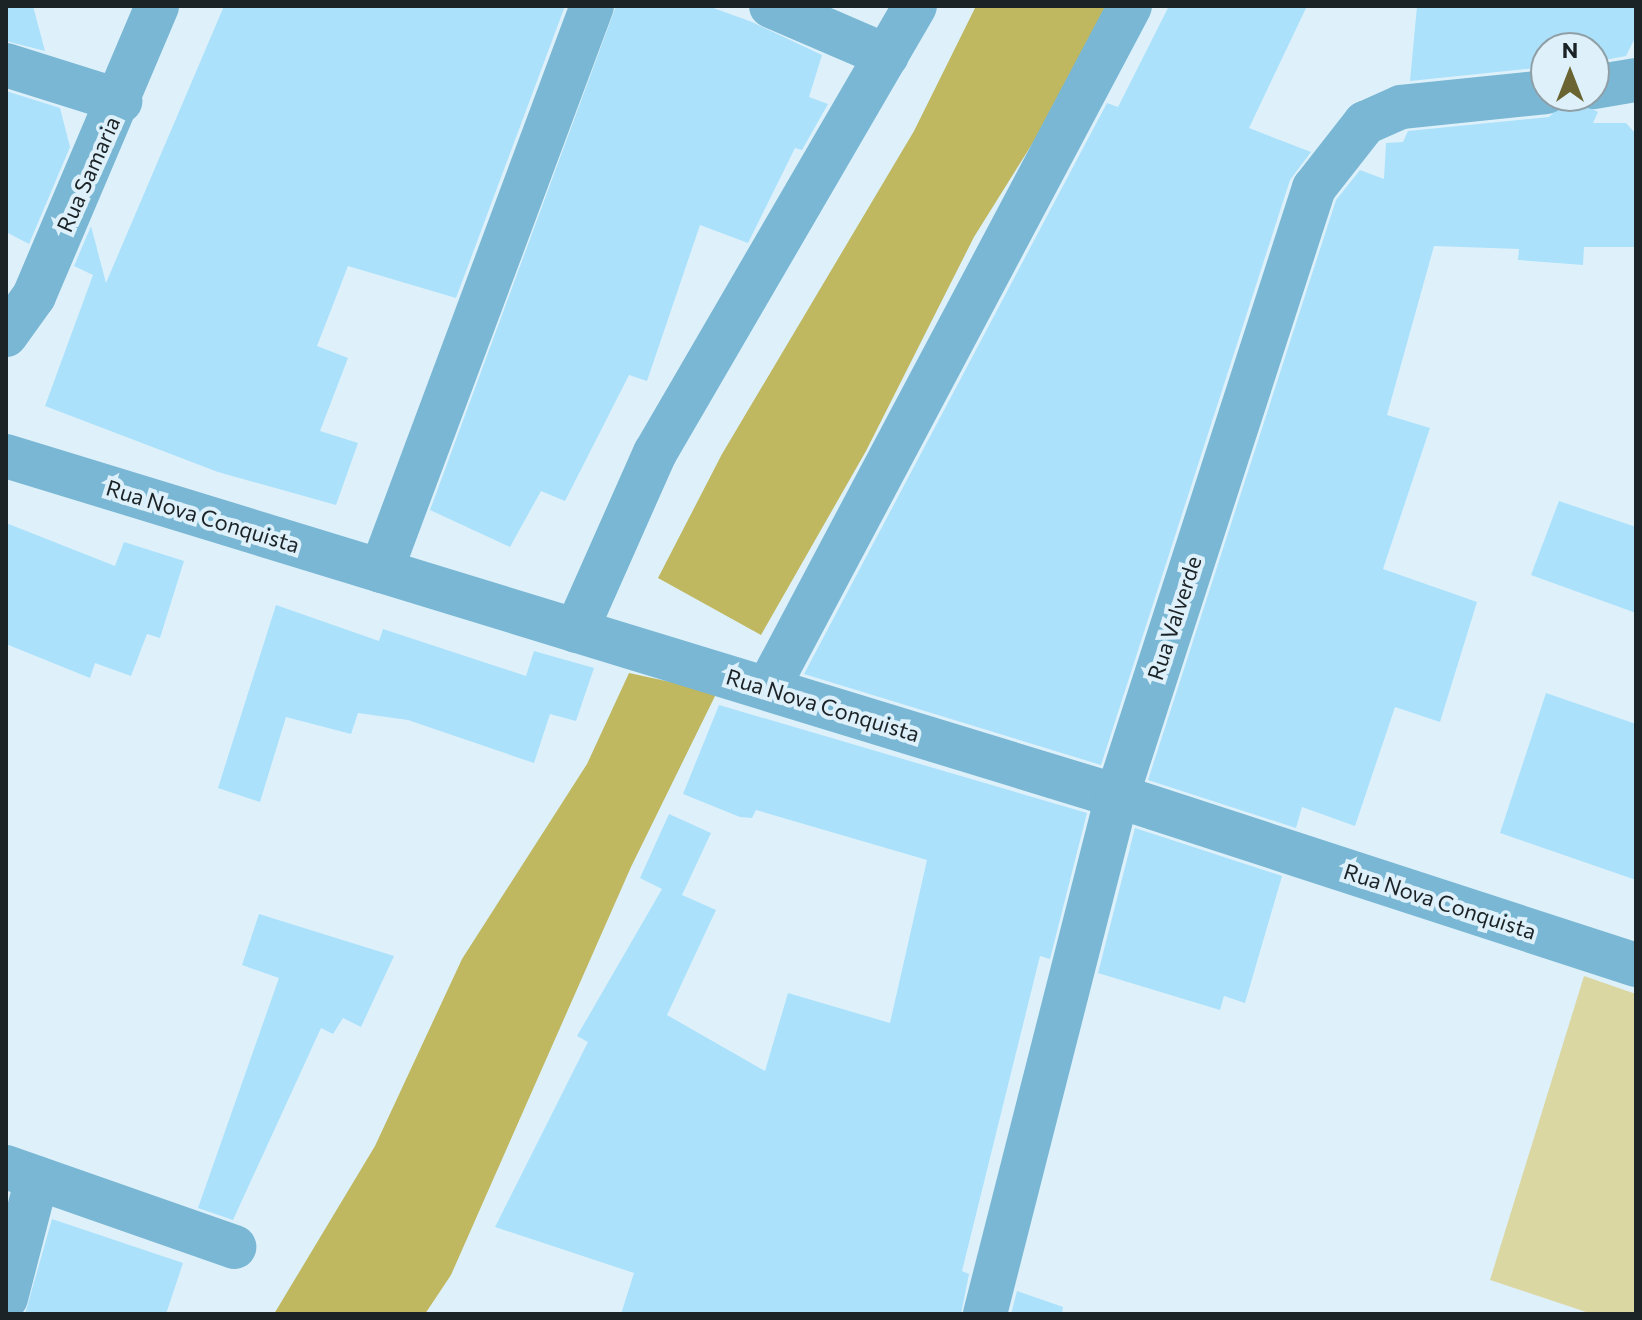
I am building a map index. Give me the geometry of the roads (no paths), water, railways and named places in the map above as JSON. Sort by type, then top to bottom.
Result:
[{"type":"street","name":"Rua Samaria","points":[[6,335],[34,296],[120,101],[157,6]]},
{"type":"street","points":[[381,571],[592,6]]},
{"type":"street","points":[[771,6],[887,56]]},
{"type":"street","points":[[576,631],[655,453],[915,6]]},
{"type":"street","points":[[768,688],[1130,6]]},
{"type":"street","points":[[6,65],[120,101]]},
{"type":"street","points":[[1610,84],[1636,80]]},
{"type":"street","name":"Rua Valverde","points":[[985,1314],[1117,796],[1274,301],[1321,176],[1365,123],[1401,107],[1530,94]]},
{"type":"street","name":"Rua Nova Conquista","points":[[6,456],[1117,796],[1636,965]]},
{"type":"street","points":[[6,1298],[22,1172],[234,1247]]}]
